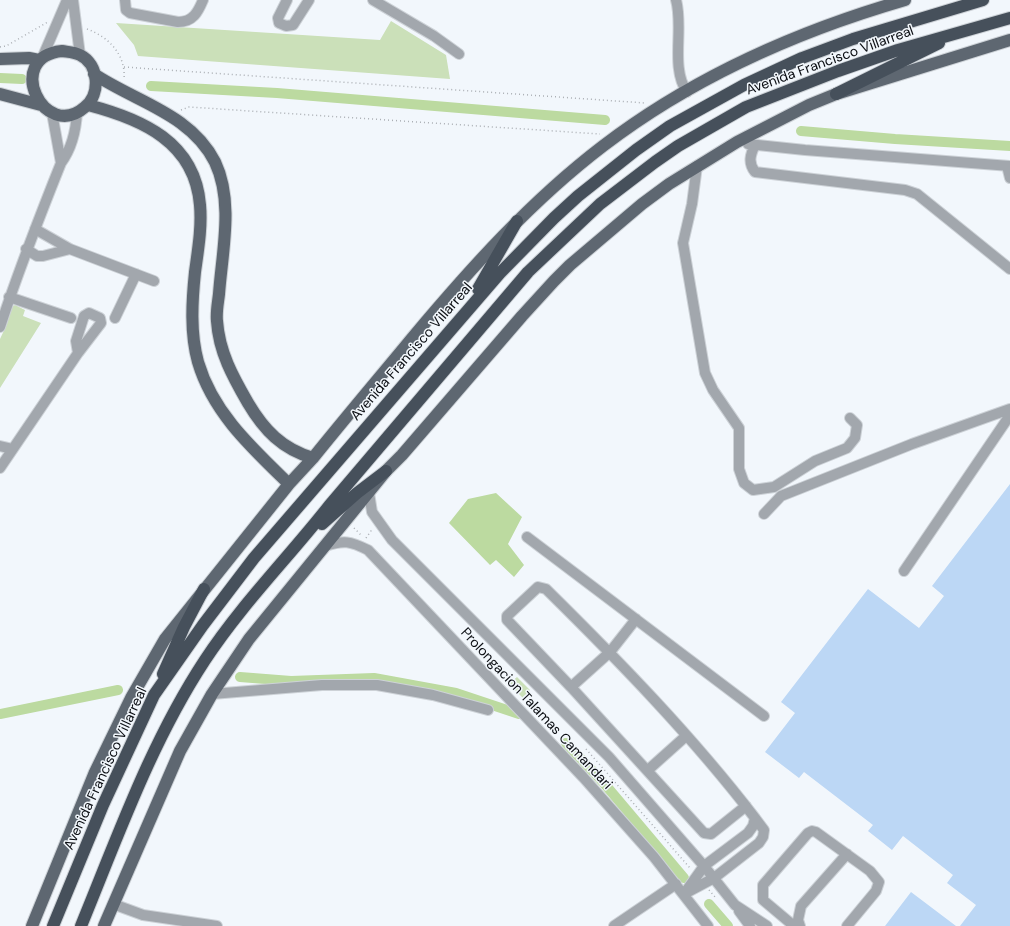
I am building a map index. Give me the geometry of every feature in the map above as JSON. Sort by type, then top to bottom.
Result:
[{"type":"highway","name":"Avenida Francisco Villarreal","points":[[54,926],[103,805],[154,695],[203,625],[254,558],[456,326],[500,273],[578,196],[636,150],[670,126],[744,85],[802,58],[854,39],[983,0]]},
{"type":"highway","name":"Avenida Francisco Villarreal","points":[[81,926],[127,813],[154,753],[182,699],[221,636],[259,589],[300,543],[328,506],[505,297],[528,272],[600,204],[678,146],[746,107],[838,71],[898,50],[1010,18]]},
{"type":"highway","points":[[836,94],[924,52],[957,33]]},
{"type":"highway","points":[[456,326],[517,221]]},
{"type":"highway","points":[[300,543],[357,493],[386,471]]},
{"type":"highway","points":[[154,695],[184,627],[204,589]]},
{"type":"highway","points":[[50,926],[59,912]]},
{"type":"main road","name":"Avenida Francisco Villarreal","points":[[32,926],[95,772],[131,698],[165,639],[289,484],[313,458],[432,315],[517,221],[543,196],[617,136],[686,92],[802,34],[906,0]]},
{"type":"main road","points":[[104,926],[180,751],[212,694],[249,639],[386,471],[402,455],[522,316],[565,271],[642,204],[697,166],[736,142],[836,94],[1010,40]]},
{"type":"main road","points":[[0,60],[41,58],[51,52],[62,51],[80,55],[88,61],[97,85],[88,105],[77,112],[64,115],[52,113],[41,105],[0,94]]},
{"type":"main road","points":[[41,58],[33,75],[32,85],[34,94],[41,105]]},
{"type":"main road","points":[[94,74],[112,86],[146,101],[176,119],[189,129],[206,148],[214,162],[222,182],[225,197],[225,219],[217,320],[224,356],[256,416],[270,434],[283,445],[296,453],[313,458]]},
{"type":"main road","points":[[88,105],[110,110],[150,127],[164,137],[184,158],[195,183],[200,206],[192,312],[193,332],[198,361],[207,385],[223,413],[242,438],[289,484]]},
{"type":"street","points":[[41,58],[53,34],[61,10],[67,0]]},
{"type":"street","points":[[73,0],[80,55]]},
{"type":"street","points":[[125,0],[126,10],[130,13],[178,22],[183,22],[193,17],[197,13],[203,0]]},
{"type":"street","points":[[287,0],[278,18],[279,23],[286,26],[293,25],[309,0]]},
{"type":"street","points":[[373,0],[434,36],[459,54]]},
{"type":"street","points":[[677,0],[680,22],[679,74],[686,92]]},
{"type":"street","points":[[0,327],[26,249],[61,163],[69,152],[74,136],[77,112]]},
{"type":"street","points":[[52,113],[61,163]]},
{"type":"street","points":[[736,142],[755,145],[1008,166],[1010,178]]},
{"type":"street","points":[[755,145],[750,154],[751,166],[755,172],[905,190],[918,194],[1010,269]]},
{"type":"street","points":[[697,166],[692,204],[683,243],[705,373],[713,390],[739,428],[739,469],[744,483],[753,490],[774,487],[814,461],[847,448],[855,438],[857,425],[850,418]]},
{"type":"street","points":[[35,229],[70,249],[154,280]]},
{"type":"street","points":[[26,249],[37,256],[43,256],[70,249]]},
{"type":"street","points":[[115,318],[136,274]]},
{"type":"street","points":[[9,297],[70,318]]},
{"type":"street","points":[[0,468],[78,353]]},
{"type":"street","points":[[764,514],[781,496],[912,444],[1010,409]]},
{"type":"street","points":[[904,571],[1010,415]]},
{"type":"street","points":[[0,446],[13,449]]},
{"type":"street","points":[[774,487],[781,496]]},
{"type":"street","points":[[369,493],[372,512],[392,540],[609,757],[704,866],[750,926]]},
{"type":"street","points":[[527,536],[764,716]]},
{"type":"street","name":"Prolongacion Talamas Camandari","points":[[325,546],[340,542],[352,542],[368,550],[583,777],[632,831],[676,884],[708,926]]},
{"type":"street","points":[[700,880],[714,878],[759,843],[763,837],[764,830],[746,806],[686,736],[610,652],[546,589],[538,587],[507,616],[506,620],[571,687],[704,833],[711,834],[746,806]]},
{"type":"street","points":[[571,687],[610,652],[636,619]]},
{"type":"street","points":[[212,694],[322,685],[377,684],[433,695],[488,710]]},
{"type":"street","points":[[648,770],[686,736]]},
{"type":"street","points":[[684,894],[700,880],[704,866],[748,833],[753,826],[755,818]]},
{"type":"street","points":[[794,926],[763,900],[763,885],[808,833],[812,831],[870,871],[879,882],[876,891],[847,926]]},
{"type":"street","points":[[800,926],[798,920],[801,906],[847,854]]},
{"type":"street","points":[[614,926],[676,884]]},
{"type":"street","points":[[113,904],[143,915],[217,926]]},
{"type":"street","points":[[734,905],[767,926]]},
{"type":"path","points":[[124,67],[648,104],[659,108]]},
{"type":"path","points":[[176,119],[182,110],[189,107],[617,136]]},
{"type":"path","points":[[366,540],[366,535],[371,531],[375,532]]},
{"type":"path","points":[[583,746],[716,898]]},
{"type":"shaded area","points":[[391,21],[446,55],[450,79],[138,56],[134,45],[116,23],[380,40]]},
{"type":"shaded area","points":[[15,305],[25,310],[23,316],[41,323],[0,388],[0,339],[7,324],[10,308]]},
{"type":"shaded area","points":[[496,493],[522,517],[508,544],[524,565],[514,577],[496,560],[490,565],[449,523],[468,499]]},
{"type":"shaded area","points":[[517,677],[530,690],[523,698],[509,684]]},
{"type":"building","points":[[1010,484],[1010,926],[960,926],[976,905],[947,883],[953,875],[903,836],[892,850],[868,831],[873,825],[804,772],[799,778],[765,752],[795,713],[781,702],[868,589],[919,628],[944,596],[932,586]]},
{"type":"building","points":[[911,892],[956,926],[885,926]]},
{"type":"waterway","points":[[0,78],[22,79]]},
{"type":"waterway","points":[[151,86],[277,93],[605,120]]},
{"type":"waterway","points":[[801,131],[895,139],[1010,146]]},
{"type":"waterway","points":[[240,677],[291,681],[374,678],[456,693],[519,714]]},
{"type":"waterway","points":[[0,714],[118,690]]},
{"type":"waterway","points":[[566,743],[603,782],[684,878]]},
{"type":"waterway","points":[[709,904],[728,926]]}]
